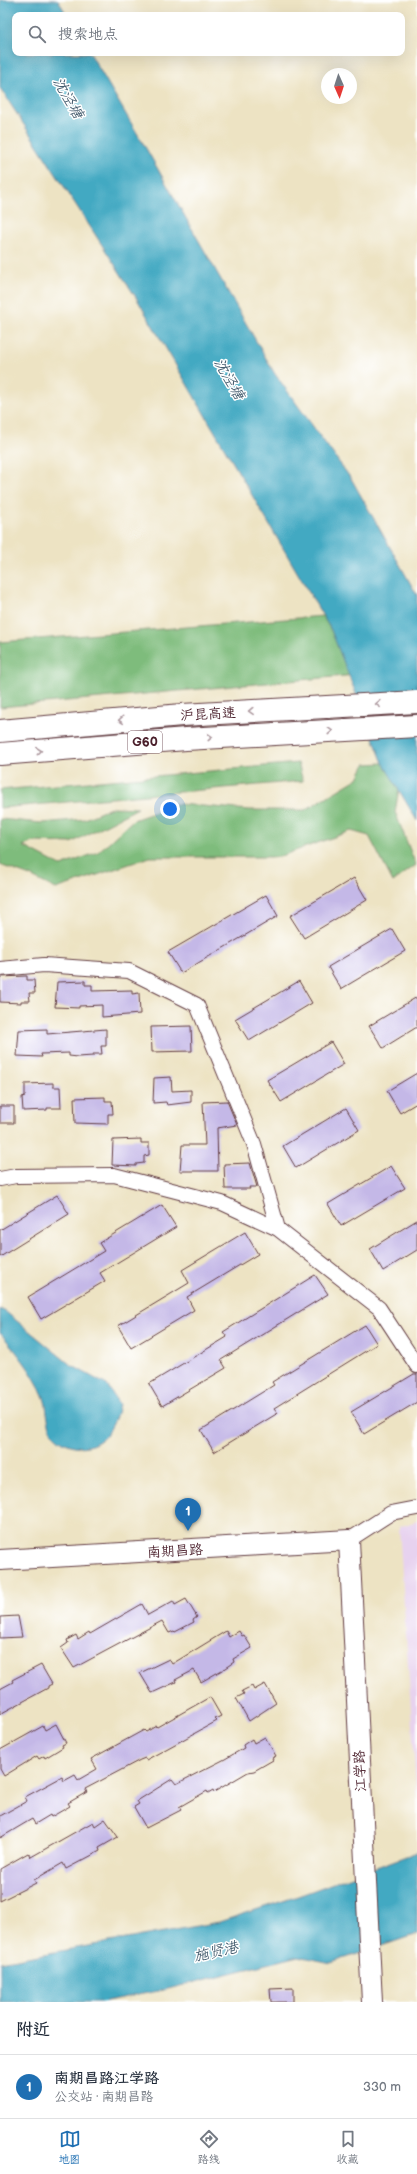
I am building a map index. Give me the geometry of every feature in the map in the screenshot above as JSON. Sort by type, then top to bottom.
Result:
[{"type":"highway","name":"沪昆高速","points":[[0,731],[182,715],[417,702]]},
{"type":"highway","name":"沪昆高速","points":[[0,754],[186,739],[417,726]]},
{"type":"main road","name":"南期昌路","points":[[0,1560],[349,1540]]},
{"type":"main road","name":"江学路","points":[[349,1540],[372,2002]]},
{"type":"street","points":[[0,968],[44,965],[129,971],[198,1005],[254,1144],[278,1229]]},
{"type":"street","points":[[0,1179],[16,1176],[114,1175],[222,1203],[278,1229],[379,1308],[417,1366]]},
{"type":"street","points":[[349,1540],[391,1514],[417,1508]]},
{"type":"shaded area","points":[[417,1521],[417,1802],[399,1527]]},
{"type":"green space","points":[[323,616],[356,675],[0,707],[0,642]]},
{"type":"green space","points":[[298,763],[303,781],[0,808],[0,790]]},
{"type":"green space","points":[[383,763],[399,789],[395,812],[416,865],[393,882],[369,836],[351,831],[278,857],[150,857],[56,889],[30,876],[0,865],[0,819],[42,823],[85,819],[113,807],[138,808],[71,843],[34,842],[23,846],[61,866],[98,852],[133,820],[179,804],[250,810],[305,810],[358,778],[365,764]]},
{"type":"water","name":"沈泾塘","points":[[0,0],[58,0],[65,12],[12,12],[12,56],[92,56],[275,374],[352,480],[417,595],[417,821],[383,763],[331,630],[137,299],[0,88]]},
{"type":"water","points":[[0,1309],[6,1312],[71,1365],[107,1385],[119,1404],[110,1429],[99,1441],[84,1447],[74,1446],[60,1440],[52,1432],[48,1421],[46,1404],[38,1385],[23,1362],[0,1333]]},
{"type":"water","name":"施贤港","points":[[417,1852],[417,1934],[331,1963],[298,1956],[164,1990],[101,2002],[0,2002],[0,1962],[219,1922],[298,1896]]},
{"type":"building","points":[[354,878],[367,900],[304,938],[290,916]]},
{"type":"building","points":[[266,895],[278,916],[181,973],[168,952]]},
{"type":"building","points":[[392,929],[405,951],[341,989],[328,967]]},
{"type":"building","points":[[27,976],[27,980],[34,980],[35,993],[29,993],[30,1001],[21,1001],[21,1003],[0,1002],[0,977]]},
{"type":"building","points":[[85,981],[85,985],[92,985],[92,991],[132,990],[132,994],[139,993],[140,1014],[102,1017],[102,1005],[79,1006],[79,1008],[55,1007],[57,982]]},
{"type":"building","points":[[299,981],[312,1003],[249,1041],[235,1019]]},
{"type":"building","points":[[417,997],[417,1027],[383,1048],[369,1026]]},
{"type":"building","points":[[191,1026],[192,1051],[152,1052],[151,1027]]},
{"type":"building","points":[[47,1029],[47,1034],[106,1029],[106,1046],[101,1046],[102,1054],[93,1054],[93,1056],[69,1056],[69,1053],[41,1054],[42,1057],[17,1056],[19,1030]]},
{"type":"building","points":[[331,1042],[344,1064],[281,1102],[267,1080]]},
{"type":"building","points":[[417,1073],[417,1103],[400,1113],[387,1091]]},
{"type":"building","points":[[171,1077],[172,1091],[191,1090],[191,1102],[167,1105],[166,1102],[153,1103],[154,1078]]},
{"type":"building","points":[[53,1083],[53,1087],[60,1087],[61,1108],[23,1111],[22,1097],[25,1096],[25,1084]]},
{"type":"building","points":[[105,1097],[105,1101],[112,1101],[113,1114],[108,1114],[108,1124],[75,1123],[74,1098]]},
{"type":"building","points":[[227,1101],[237,1125],[217,1128],[218,1171],[180,1171],[182,1145],[205,1145],[203,1102]]},
{"type":"building","points":[[0,1106],[14,1106],[14,1123],[0,1123]]},
{"type":"building","points":[[346,1108],[359,1130],[296,1168],[283,1146]]},
{"type":"building","points":[[141,1139],[141,1143],[149,1143],[149,1155],[144,1156],[144,1163],[136,1164],[136,1166],[112,1165],[113,1140]]},
{"type":"building","points":[[250,1163],[257,1187],[249,1187],[250,1189],[225,1189],[224,1164]]},
{"type":"building","points":[[391,1166],[405,1188],[341,1226],[328,1204]]},
{"type":"building","points":[[57,1195],[69,1214],[0,1257],[0,1230]]},
{"type":"building","points":[[162,1205],[176,1227],[100,1273],[105,1281],[41,1319],[28,1297],[104,1251],[99,1243]]},
{"type":"building","points":[[417,1220],[417,1250],[383,1271],[370,1249]]},
{"type":"building","points":[[245,1232],[258,1254],[187,1297],[194,1310],[131,1348],[118,1326],[189,1283],[182,1270]]},
{"type":"building","points":[[315,1275],[328,1294],[221,1360],[226,1368],[162,1406],[149,1384],[227,1337],[223,1332]]},
{"type":"building","points":[[365,1325],[377,1344],[274,1408],[278,1413],[214,1452],[201,1430],[274,1385],[272,1382]]},
{"type":"building","points":[[414,1374],[417,1374],[417,1402],[364,1434],[351,1412]]},
{"type":"building","points":[[186,1599],[197,1617],[193,1620],[194,1622],[175,1632],[169,1633],[162,1621],[74,1668],[61,1648],[68,1643],[67,1640],[76,1635],[78,1639],[89,1632],[90,1634],[142,1604],[148,1615],[173,1601],[175,1605]]},
{"type":"building","points":[[18,1616],[22,1637],[0,1638],[0,1617]]},
{"type":"building","points":[[226,1631],[229,1637],[239,1631],[242,1636],[244,1635],[252,1648],[233,1659],[234,1662],[222,1670],[201,1682],[194,1670],[175,1680],[176,1682],[152,1693],[140,1673],[169,1659],[172,1664]]},
{"type":"building","points":[[41,1665],[52,1684],[48,1686],[48,1688],[0,1714],[0,1689],[13,1682],[12,1680]]},
{"type":"building","points":[[265,1684],[276,1703],[249,1721],[236,1698],[244,1694],[242,1691],[252,1686],[254,1690]]},
{"type":"building","points":[[210,1697],[221,1716],[215,1719],[217,1721],[146,1760],[145,1758],[140,1760],[85,1789],[87,1792],[68,1803],[70,1806],[51,1817],[50,1815],[35,1824],[32,1819],[0,1838],[0,1816],[27,1801],[25,1797],[62,1777],[64,1781],[75,1775],[78,1780],[97,1769],[91,1759],[144,1730],[146,1732],[156,1726],[157,1727]]},
{"type":"building","points":[[56,1724],[66,1743],[62,1745],[63,1747],[45,1758],[44,1756],[39,1759],[37,1756],[4,1776],[0,1769],[0,1750],[43,1726],[45,1730]]},
{"type":"building","points":[[265,1737],[276,1756],[272,1758],[273,1760],[254,1771],[248,1772],[214,1792],[213,1790],[208,1793],[207,1791],[179,1807],[181,1810],[146,1828],[134,1807],[139,1804],[137,1801],[172,1779],[176,1784],[225,1759],[244,1748],[243,1745],[252,1739],[254,1743]]},
{"type":"building","points":[[105,1819],[118,1837],[99,1848],[100,1851],[66,1869],[63,1863],[34,1880],[36,1883],[0,1901],[0,1869],[28,1853],[31,1857],[93,1822],[95,1826]]},
{"type":"building","points":[[293,1988],[293,2002],[271,2002],[270,1989]]},
{"type":"place","name":"南期昌路江学路","points":[[188,1531]]}]
